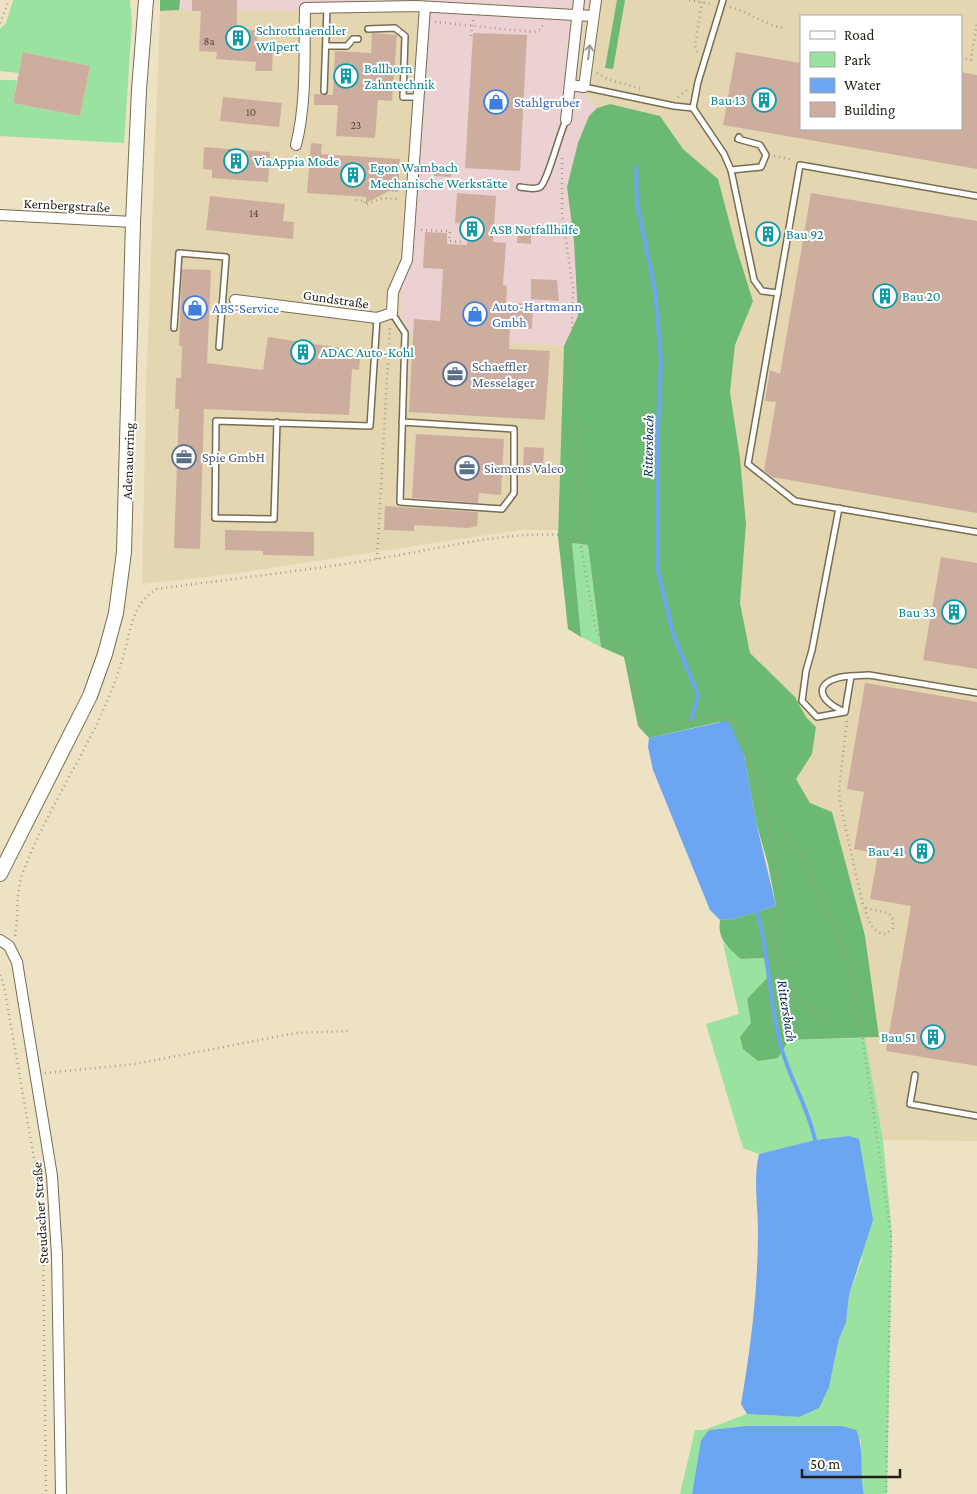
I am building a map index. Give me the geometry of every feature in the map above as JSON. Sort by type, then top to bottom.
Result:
[{"type":"main road","name":"Adenauerring","points":[[0,874],[90,696],[105,654],[116,613],[124,552],[133,222],[145,0]]},
{"type":"street","points":[[566,120],[579,0]]},
{"type":"street","points":[[570,85],[584,87],[596,0]]},
{"type":"street","points":[[296,145],[301,114],[304,4],[425,7],[593,16]]},
{"type":"street","points":[[392,313],[393,292],[407,260],[417,98],[425,7]]},
{"type":"street","name":"Kernbergstraße","points":[[0,215],[133,222]]},
{"type":"street","name":"Gundstraße","points":[[235,300],[377,318],[392,313]]},
{"type":"street","points":[[0,940],[9,946]]},
{"type":"street","name":"Steudacher Straße","points":[[9,946],[17,962],[52,1176],[58,1255],[61,1494]]},
{"type":"lane","points":[[722,2],[698,82],[693,108],[719,146],[731,170],[754,280],[762,291],[778,294]]},
{"type":"lane","points":[[324,91],[330,5]]},
{"type":"lane","points":[[368,29],[395,28],[405,36],[403,97],[417,98]]},
{"type":"lane","points":[[326,46],[347,46],[353,39],[358,39]]},
{"type":"lane","points":[[584,87],[674,106],[693,108]]},
{"type":"lane","points":[[520,188],[537,188],[544,183],[558,135],[566,120]]},
{"type":"lane","points":[[731,170],[761,167],[766,155],[760,145],[738,139],[739,136]]},
{"type":"lane","points":[[977,196],[800,165],[748,464],[795,501],[977,532]]},
{"type":"lane","points":[[174,328],[179,253],[226,257],[219,348]]},
{"type":"lane","points":[[223,298],[235,300]]},
{"type":"lane","points":[[392,313],[405,333],[402,422],[400,502],[502,509],[514,493],[514,429],[402,422]]},
{"type":"lane","points":[[277,422],[274,520],[215,518],[216,421],[277,422],[370,426],[377,318]]},
{"type":"lane","points":[[839,508],[812,650],[806,672],[802,701],[817,716],[844,712]]},
{"type":"lane","points":[[844,712],[826,701],[822,694],[824,686],[830,679],[868,675],[977,693]]},
{"type":"lane","points":[[844,712],[851,676]]},
{"type":"lane","points":[[915,1075],[910,1104],[977,1116]]},
{"type":"path","points":[[0,24],[9,0]]},
{"type":"path","points":[[689,0],[722,2],[774,26],[784,28]]},
{"type":"path","points":[[699,55],[695,46],[702,2]]},
{"type":"path","points":[[424,21],[534,32],[541,28],[547,13]]},
{"type":"path","points":[[962,58],[971,60],[977,23]]},
{"type":"path","points":[[471,36],[472,25]]},
{"type":"path","points":[[595,70],[604,78],[651,91]]},
{"type":"path","points":[[674,97],[682,96],[690,87]]},
{"type":"path","points":[[562,154],[564,167],[561,185],[562,214],[573,289],[571,369],[582,512],[579,536],[595,626],[600,638],[608,647],[620,649],[629,656],[643,726],[649,728],[718,717],[731,718],[736,723],[765,811],[779,887],[781,913],[771,936],[774,946],[783,955],[784,965],[780,977],[785,989],[829,1020]]},
{"type":"path","points":[[774,156],[794,160],[800,165]]},
{"type":"path","points":[[356,200],[365,201],[365,206],[382,198],[411,200]]},
{"type":"path","points":[[409,229],[450,231],[449,241],[463,242]]},
{"type":"path","points":[[377,559],[387,338],[392,313]]},
{"type":"path","points":[[9,946],[15,935],[16,907],[22,873],[103,710],[122,662],[136,611],[144,598],[157,589],[377,559],[490,537],[523,534],[579,536]]},
{"type":"path","points":[[844,712],[848,724],[838,789],[865,908],[873,929],[879,934],[886,934],[893,928],[893,919],[889,913],[865,908]]},
{"type":"path","points":[[765,811],[800,852],[846,954],[862,1034],[891,1235],[892,1263],[886,1494]]},
{"type":"path","points":[[0,976],[4,986],[26,1102],[41,1204],[44,1255],[46,1494]]},
{"type":"path","points":[[36,1073],[135,1064],[296,1033],[350,1031]]},
{"type":"shaded area","points":[[180,0],[589,0],[584,18],[576,84],[597,108],[589,116],[567,187],[574,241],[578,316],[564,346],[399,335],[422,13],[179,10]]},
{"type":"shaded area","points":[[589,0],[977,0],[977,1141],[883,1140],[865,1038],[879,1037],[810,803],[796,779],[812,754],[816,727],[806,717],[795,697],[750,653],[740,603],[746,524],[740,458],[730,392],[735,345],[753,300],[736,247],[718,179],[683,149],[660,116],[610,104],[597,108],[576,84],[584,18]]},
{"type":"shaded area","points":[[160,11],[422,12],[399,334],[564,346],[558,530],[520,530],[231,574],[142,584],[146,391]]},
{"type":"green space","points":[[13,0],[130,0],[132,22],[124,143],[0,136],[0,80],[17,80],[13,103],[80,116],[90,66],[23,52],[19,73],[0,71],[0,29],[6,23]]},
{"type":"green space","points":[[160,0],[180,0],[179,10],[160,11]]},
{"type":"green space","points":[[617,0],[625,0],[613,69],[605,68]]},
{"type":"green space","points":[[610,104],[660,116],[683,149],[718,179],[753,301],[735,345],[730,392],[740,458],[746,524],[740,603],[750,653],[795,697],[806,717],[816,727],[812,754],[796,779],[810,803],[832,812],[865,936],[879,1037],[789,1040],[778,1058],[758,1061],[743,1049],[740,1037],[751,1023],[747,999],[767,978],[764,958],[741,959],[736,955],[722,938],[720,920],[734,919],[776,906],[768,864],[756,822],[744,755],[719,722],[649,738],[638,726],[624,657],[601,647],[588,545],[572,543],[581,637],[568,629],[558,536],[564,346],[578,316],[574,241],[567,187],[578,143],[589,116],[597,108]]},
{"type":"green space","points":[[572,543],[588,545],[601,647],[581,637]]},
{"type":"green space","points":[[723,943],[741,959],[764,958],[767,978],[747,999],[751,1023],[778,1058],[788,1040],[865,1038],[883,1140],[892,1234],[887,1494],[864,1494],[860,1478],[861,1440],[842,1426],[746,1426],[709,1430],[701,1440],[692,1494],[680,1494],[695,1430],[704,1430],[747,1414],[799,1417],[829,1387],[839,1339],[846,1323],[849,1295],[862,1259],[849,1136],[815,1140],[759,1154],[743,1148],[706,1024],[739,1014]]},
{"type":"water","points":[[726,721],[730,724],[744,755],[756,822],[776,906],[734,919],[720,920],[710,910],[653,770],[648,747],[649,738]]},
{"type":"water","points":[[849,1136],[859,1139],[873,1220],[849,1295],[846,1323],[839,1339],[829,1387],[819,1408],[799,1417],[747,1414],[741,1404],[751,1339],[755,1296],[758,1252],[756,1183],[759,1154],[815,1140]]},
{"type":"water","points":[[746,1426],[842,1426],[856,1430],[861,1453],[864,1494],[692,1494],[701,1440],[709,1430]]},
{"type":"building","points":[[192,0],[237,0],[237,29],[258,30],[257,45],[273,46],[272,71],[255,71],[256,62],[216,59],[217,52],[199,51],[201,11],[192,11]]},
{"type":"building","points":[[372,33],[397,35],[392,101],[378,100],[375,138],[336,136],[338,105],[314,105],[314,94],[333,95],[335,51],[371,53]]},
{"type":"building","name":"Stahlgruber","points":[[473,33],[527,35],[520,171],[465,168]]},
{"type":"building","points":[[23,52],[90,66],[80,116],[13,103]]},
{"type":"building","name":"Bau 13","points":[[736,52],[800,63],[800,130],[962,130],[962,72],[977,75],[977,169],[723,125]]},
{"type":"building","points":[[223,97],[282,103],[279,127],[220,121]]},
{"type":"building","name":"Egon Wambach Mechanische Werkstätte","points":[[311,143],[322,144],[321,154],[400,159],[398,192],[389,191],[366,203],[366,197],[307,193]]},
{"type":"building","name":"ViaAppia Mode","points":[[204,147],[270,152],[268,182],[212,178],[212,170],[203,169]]},
{"type":"building","points":[[435,165],[452,166],[451,177],[434,176]]},
{"type":"building","points":[[457,193],[496,196],[493,242],[506,243],[503,285],[507,286],[506,303],[533,304],[532,329],[510,327],[509,349],[550,351],[545,420],[409,412],[414,319],[440,321],[443,269],[423,268],[425,232],[447,233],[447,244],[467,245],[468,224],[455,223]]},
{"type":"building","name":"Bau 20","points":[[811,193],[977,221],[977,513],[772,477],[764,471],[776,402],[765,401],[770,370],[780,374]]},
{"type":"building","points":[[210,196],[285,204],[283,221],[294,222],[293,239],[206,230]]},
{"type":"building","points":[[518,226],[531,226],[531,244],[517,243]]},
{"type":"building","points":[[762,226],[777,228],[774,243],[760,241]]},
{"type":"building","points":[[182,269],[211,270],[207,363],[263,370],[268,337],[341,348],[340,357],[360,359],[359,370],[352,369],[349,415],[204,409],[200,549],[174,548],[179,409],[175,409],[176,378],[181,378],[182,346],[179,346]]},
{"type":"building","points":[[531,279],[557,280],[559,301],[531,299]]},
{"type":"building","points":[[416,434],[504,439],[501,495],[479,493],[478,503],[412,498]]},
{"type":"building","points":[[524,447],[544,448],[543,469],[523,468]]},
{"type":"building","points":[[385,506],[478,512],[477,526],[468,528],[414,525],[414,531],[384,530]]},
{"type":"building","points":[[225,530],[314,532],[314,556],[263,555],[263,551],[225,550]]},
{"type":"building","name":"Bau 33","points":[[941,557],[977,563],[977,669],[923,660]]},
{"type":"building","name":"Bau 41","points":[[865,683],[977,702],[977,1066],[886,1051],[911,906],[870,899],[878,854],[854,849],[864,792],[847,789]]},
{"type":"waterway","name":"Rittersbach","points":[[636,168],[637,203],[655,291],[661,361],[658,429],[658,571],[673,634],[698,695],[692,719]]},
{"type":"waterway","name":"Rittersbach","points":[[757,911],[780,1043],[808,1115],[815,1140]]},
{"type":"place","name":"Schrotthaendler Wilpert","points":[[238,38]]},
{"type":"place","name":"Ballhorn Zahntechnik","points":[[346,76]]},
{"type":"place","name":"Bau 13","points":[[764,100]]},
{"type":"place","name":"Stahlgruber","points":[[496,102]]},
{"type":"place","name":"ViaAppia Mode","points":[[236,161]]},
{"type":"place","name":"Egon Wambach Mechanische Werkstätte","points":[[353,175]]},
{"type":"place","name":"ASB Notfallhilfe","points":[[472,229]]},
{"type":"place","name":"Bau 92","points":[[768,234]]},
{"type":"place","name":"Bau 20","points":[[885,296]]},
{"type":"place","name":"ABS-Service","points":[[195,308]]},
{"type":"place","name":"Auto-Hartmann Gmbh","points":[[475,314]]},
{"type":"place","name":"ADAC Auto-Kohl","points":[[303,352]]},
{"type":"place","name":"Schaeffler Messelager","points":[[455,374]]},
{"type":"place","name":"Spie GmbH","points":[[184,457]]},
{"type":"place","name":"Siemens Valeo","points":[[467,468]]},
{"type":"place","name":"Bau 33","points":[[954,612]]},
{"type":"place","name":"Bau 41","points":[[922,851]]},
{"type":"place","name":"Bau 51","points":[[933,1037]]}]
